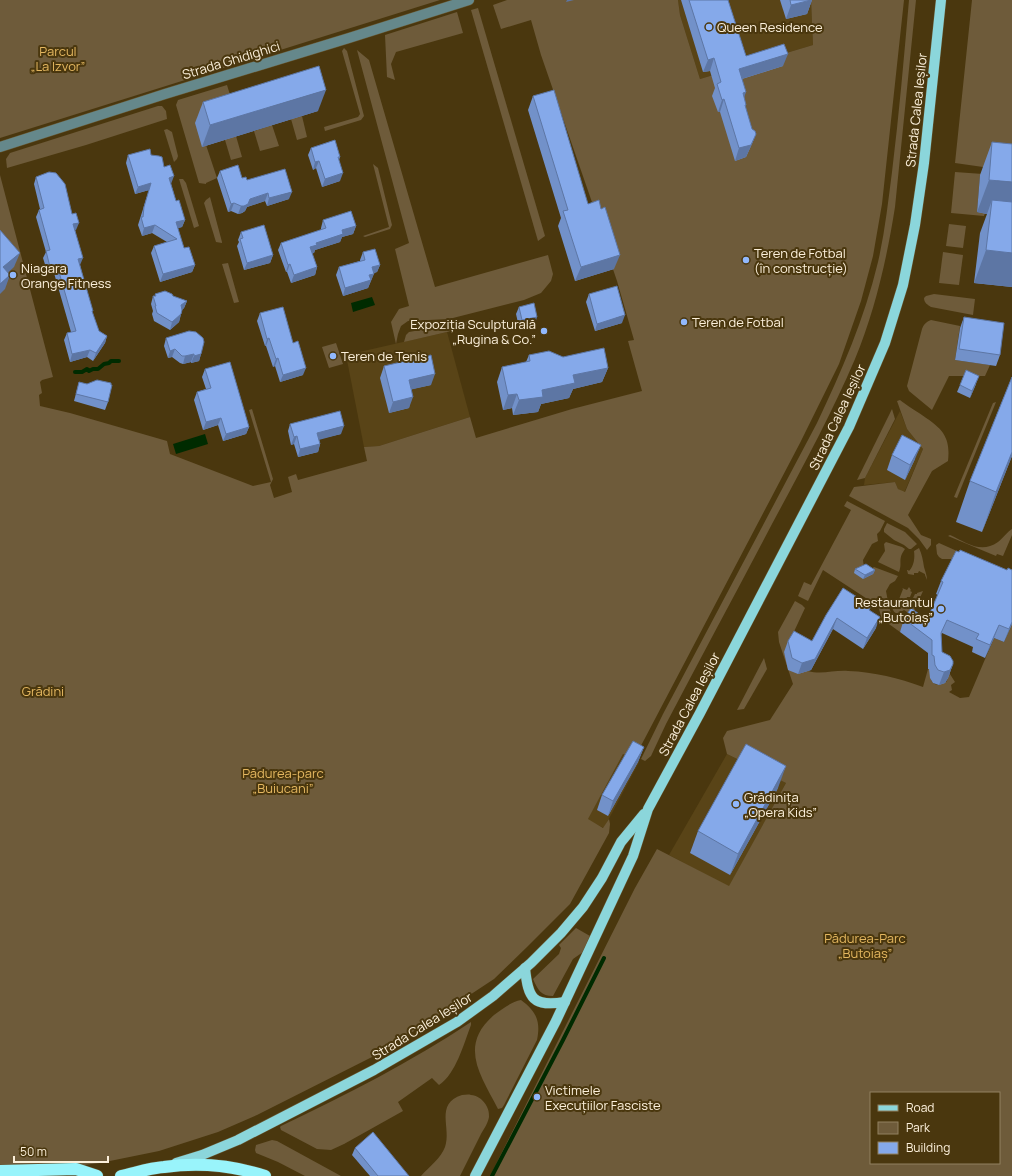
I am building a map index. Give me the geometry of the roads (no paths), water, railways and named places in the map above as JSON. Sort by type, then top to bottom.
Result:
[{"type":"highway","points":[[121,1176],[164,1167],[200,1165],[224,1166],[247,1170],[265,1176]]},
{"type":"highway","points":[[0,1171],[76,1169],[97,1176]]},
{"type":"main road","name":"Strada Calea Ieșilor","points":[[475,1176],[565,1002],[633,856],[648,809],[700,713],[849,427],[885,343],[903,285],[915,225],[924,163],[941,0]]},
{"type":"main road","name":"Strada Calea Ieșilor","points":[[164,1167],[202,1155],[238,1140],[374,1070],[457,1022],[493,996],[525,968],[561,933],[583,907],[602,878],[621,842],[648,809]]},
{"type":"main road","points":[[525,968],[528,988],[531,996],[538,1002],[545,1004],[565,1002]]},
{"type":"street","name":"Strada Ghidighici","points":[[0,147],[469,0]]},
{"type":"waterway","points":[[75,372],[82,372],[87,369],[89,371],[98,369],[111,361],[119,361]]},
{"type":"waterway","points":[[492,1176],[604,958]]},
{"type":"place","name":"Queen Residence","points":[[709,27]]},
{"type":"place","name":"Teren de Fotbal (în construcție)","points":[[746,260]]},
{"type":"place","name":"Niagara Orange Fitness","points":[[13,275]]},
{"type":"place","name":"Teren de Fotbal","points":[[684,322]]},
{"type":"place","name":"Expoziția Sculpturală „Rugina & Co.”","points":[[544,331]]},
{"type":"place","name":"Teren de Tenis","points":[[333,356]]},
{"type":"place","name":"Restaurantul „Butoiaș”","points":[[941,609]]},
{"type":"place","name":"Grădinița „Opera Kids”","points":[[736,804]]},
{"type":"place","name":"Victimele Execuțiilor Fasciste","points":[[537,1097]]},
{"type":"park label","name":"Parcul „La Izvor”","points":[[58,58]]},
{"type":"park label","name":"Grădini","points":[[43,691]]},
{"type":"park label","name":"Pădurea-parc „Buiucani”","points":[[283,780]]},
{"type":"park label","name":"Pădurea-Parc „Butoiaș”","points":[[865,946]]}]
